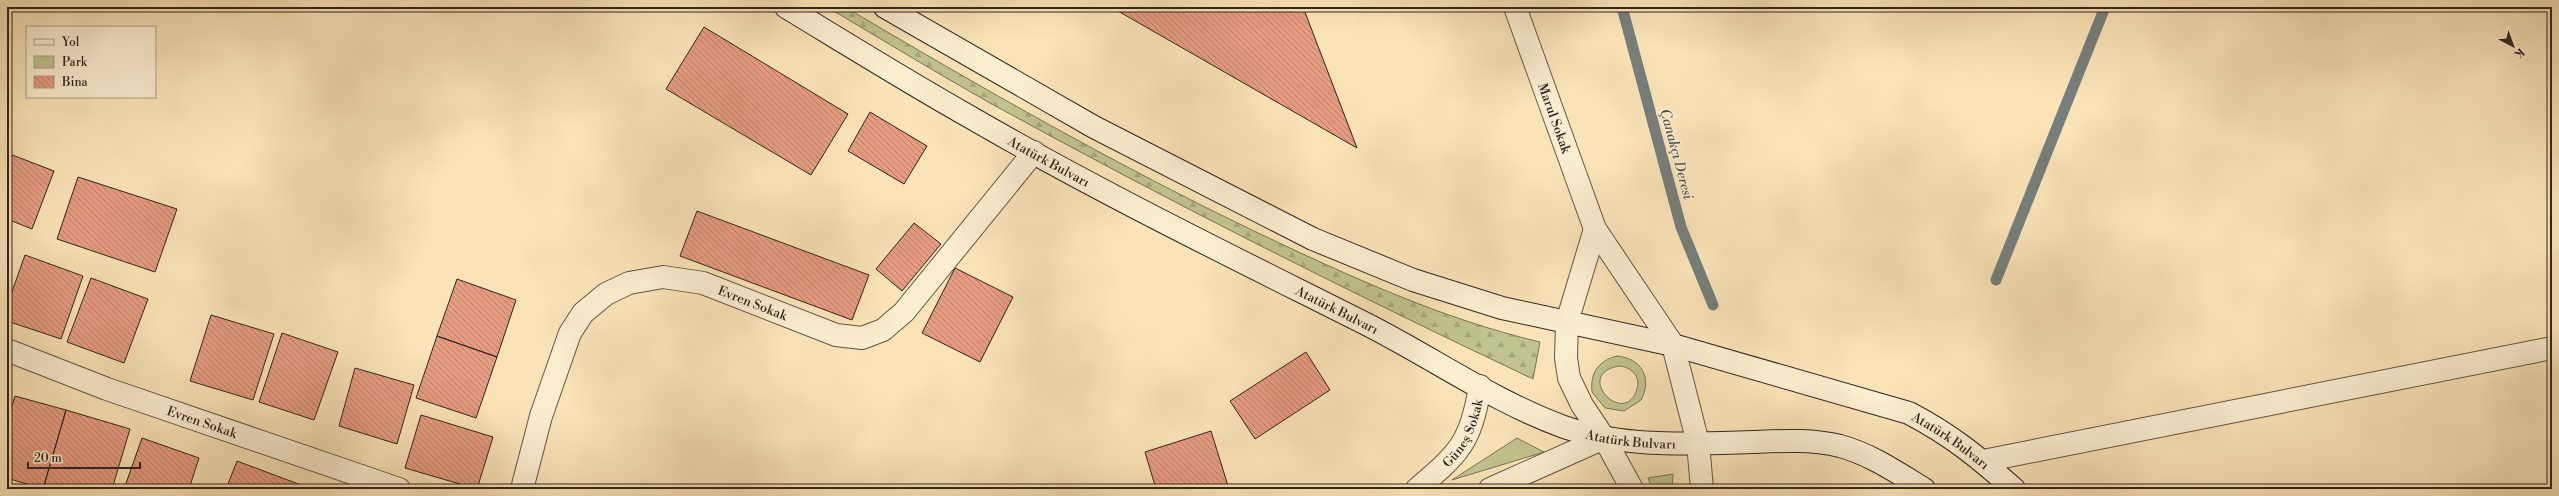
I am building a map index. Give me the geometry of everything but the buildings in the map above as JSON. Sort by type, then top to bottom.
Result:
[{"type":"street","name":"Atatürk Bulvarı","points":[[786,7],[966,115],[1253,268],[1371,327],[1529,413],[1567,428],[1604,438],[1654,444],[1806,440],[1840,446],[1866,456],[1924,489]]},
{"type":"street","name":"Atatürk Bulvarı","points":[[885,7],[1094,127],[1313,239],[1413,280],[1502,308],[1673,345],[1909,413],[1944,431],[1983,461],[2014,489]]},
{"type":"street","name":"Marul Sokak","points":[[1515,7],[1595,229],[1673,345],[1698,444],[1702,489]]},
{"type":"street","name":"Evren Sokak","points":[[522,489],[542,416],[570,333],[583,313],[606,294],[629,283],[663,277],[703,283],[836,335],[862,338],[883,330],[904,312],[1034,152]]},
{"type":"street","points":[[1595,229],[1568,322],[1566,358],[1569,378],[1582,405],[1604,438],[1632,489]]},
{"type":"street","points":[[1983,461],[2552,348]]},
{"type":"street","name":"Evren Sokak","points":[[7,350],[107,389],[399,489]]},
{"type":"street","name":"Güneş Sokak","points":[[1417,489],[1453,458],[1466,439],[1475,419],[1480,386]]},
{"type":"street","points":[[1490,489],[1604,438]]},
{"type":"green space","points":[[827,7],[845,7],[998,96],[1101,153],[1205,207],[1292,249],[1396,295],[1432,309],[1503,332],[1540,342],[1533,379],[1327,279],[1124,175],[990,103]]},
{"type":"green space","points":[[1617,356],[1633,361],[1642,370],[1645,377],[1646,384],[1641,400],[1624,411],[1605,408],[1592,392],[1592,379],[1594,374],[1600,365],[1610,358]],"holes":[[[1619,366],[1631,370],[1638,380],[1637,389],[1631,400],[1623,403],[1614,401],[1606,396],[1601,387],[1600,379],[1606,371]]]},
{"type":"green space","points":[[1517,438],[1544,452],[1452,480]]},
{"type":"green space","points":[[1673,474],[1672,489],[1652,489],[1648,478]]},
{"type":"waterway","name":"Çanakçı Deresi","points":[[1622,7],[1681,227],[1713,305]]},
{"type":"waterway","points":[[1996,280],[2105,7]]}]
